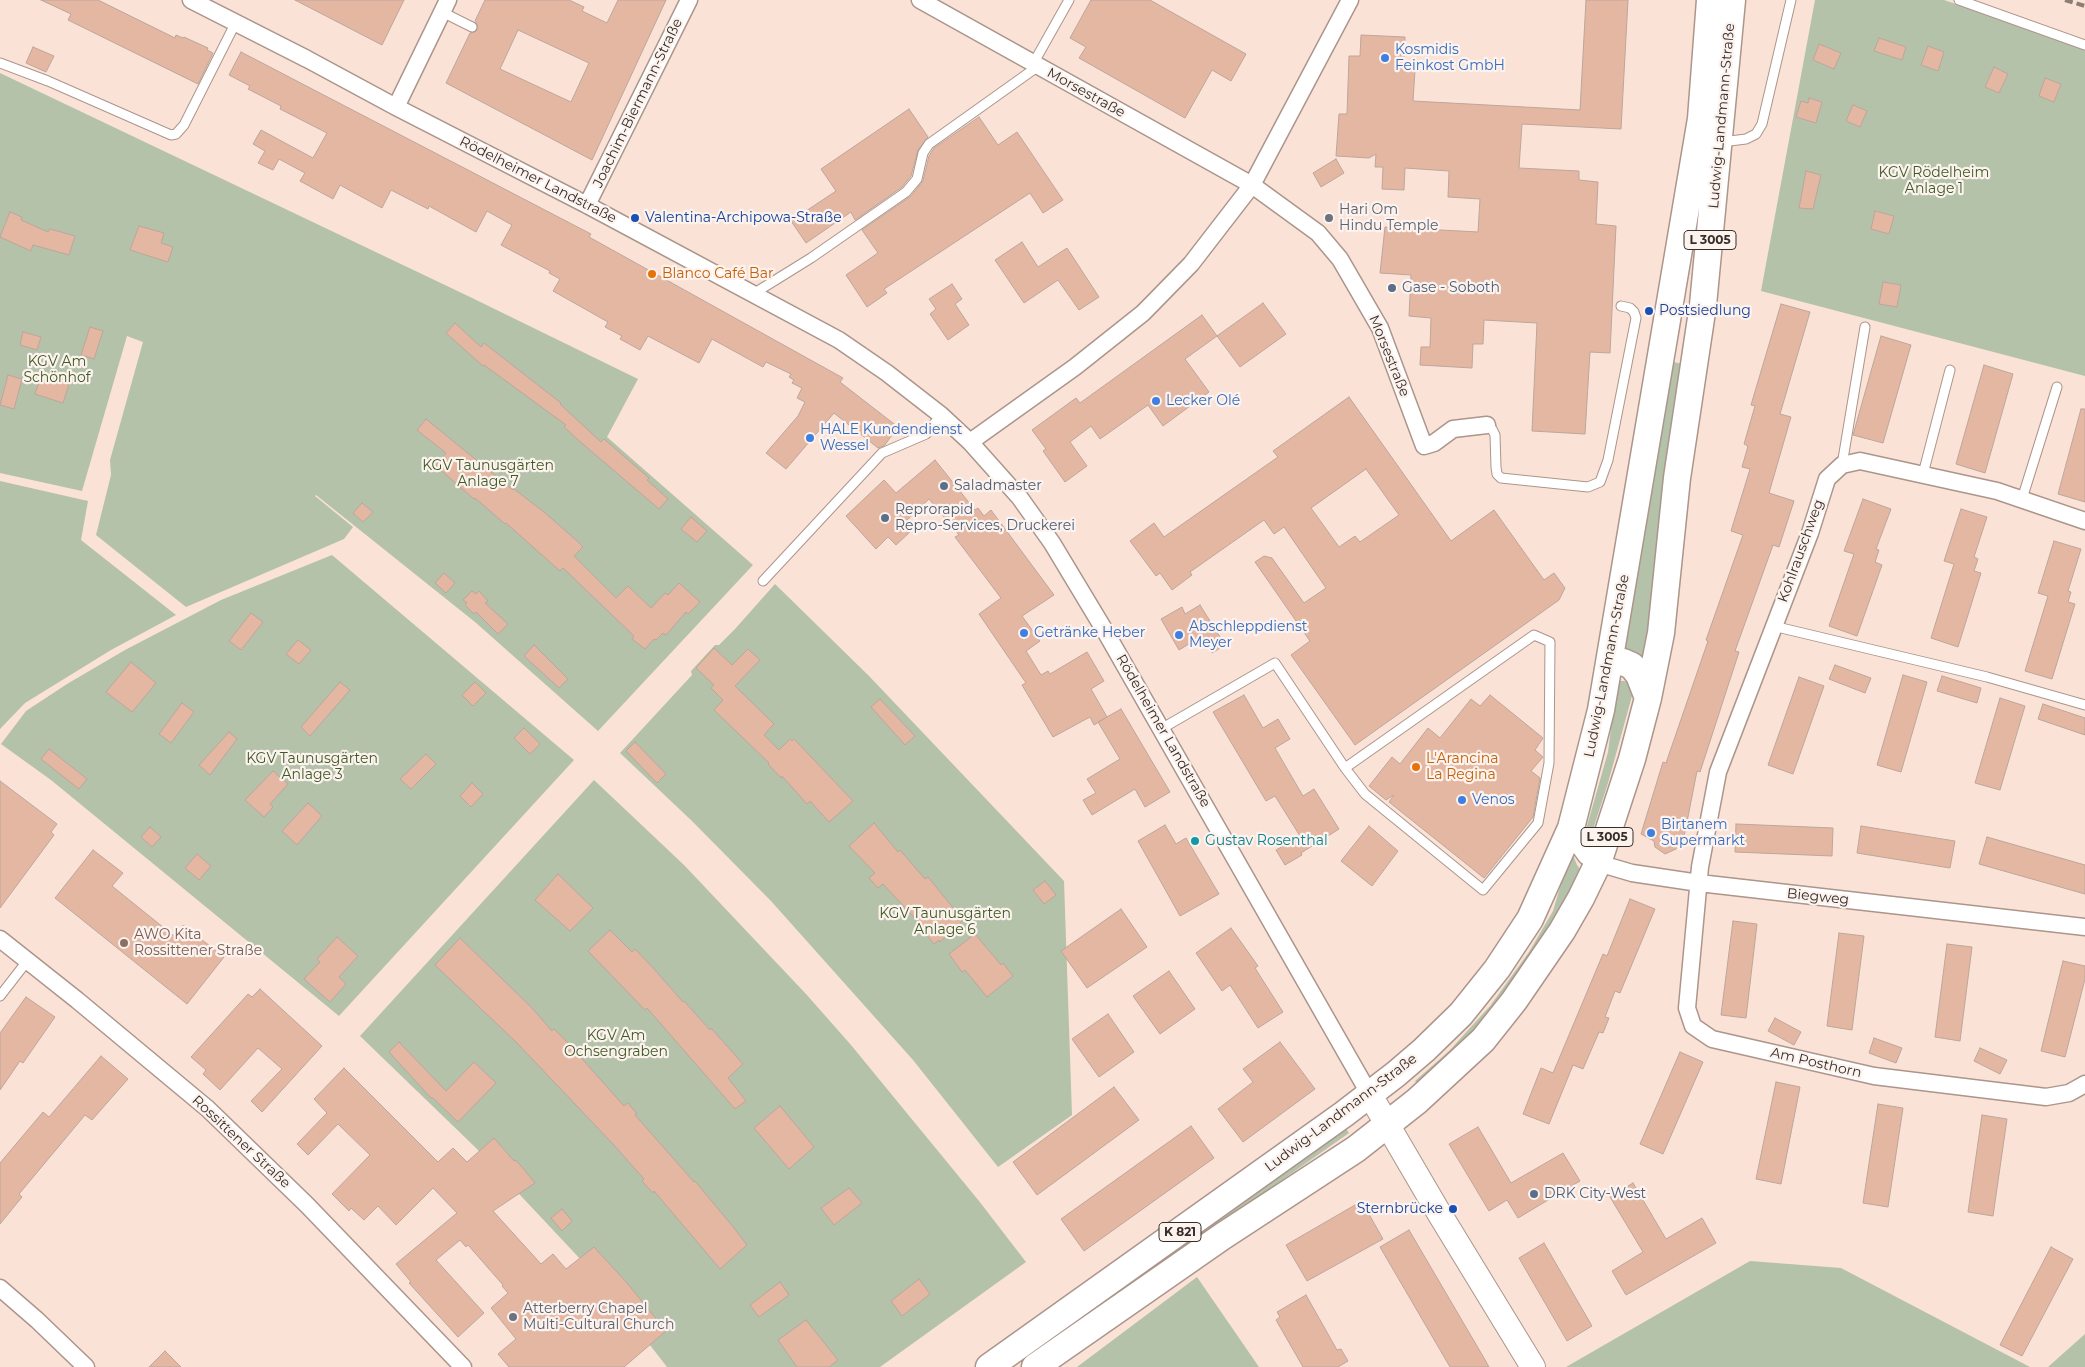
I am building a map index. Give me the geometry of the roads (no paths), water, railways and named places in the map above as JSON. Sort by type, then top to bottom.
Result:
[{"type":"main road","name":"Ludwig-Landmann-Straße","points":[[989,1367],[1370,1095],[1424,1050],[1461,1014],[1498,968],[1530,919],[1571,828],[1602,710],[1701,119],[1710,0]]},
{"type":"main road","name":"Ludwig-Landmann-Straße","points":[[1035,1367],[1223,1236],[1356,1149],[1448,1074],[1483,1040],[1514,1001],[1562,931],[1581,898],[1598,863],[1632,759],[1648,698],[1661,633],[1676,478],[1703,305],[1732,0]]},
{"type":"main road","points":[[1608,669],[1615,663],[1623,662],[1632,666],[1639,675],[1648,698]]},
{"type":"main road","name":"Rödelheimer Landstraße","points":[[1370,1095],[1533,1367]]},
{"type":"street","name":"Rödelheimer Landstraße","points":[[191,0],[236,22],[396,108],[587,205],[839,340],[888,373],[941,415],[970,442],[1020,498],[1052,543],[1162,729],[1370,1095]]},
{"type":"street","name":"Joachim-Biermann-Straße","points":[[587,205],[689,0]]},
{"type":"street","name":"Morsestraße","points":[[920,0],[942,6],[1035,65],[1252,185],[1318,234],[1340,259],[1380,328],[1424,446],[1434,443],[1453,429],[1487,425]]},
{"type":"street","points":[[970,442],[1075,367],[1144,313],[1191,264],[1252,185],[1350,0]]},
{"type":"street","points":[[396,108],[445,6]]},
{"type":"street","points":[[1842,465],[1860,461],[1997,491],[2085,521]]},
{"type":"street","name":"Kohlrauschweg","points":[[1699,884],[1700,866],[1718,772],[1810,533],[1827,480],[1842,465]]},
{"type":"street","name":"Biegweg","points":[[1571,828],[1578,845],[1586,856],[1617,870],[1699,884],[2085,927]]},
{"type":"street","name":"Am Posthorn","points":[[1699,884],[1688,1008],[1693,1026],[1712,1039],[1874,1076],[2046,1097],[2069,1092],[2085,1084]]},
{"type":"street","name":"Rossittener Straße","points":[[0,939],[208,1109],[307,1205],[463,1367]]},
{"type":"street","points":[[0,1288],[86,1367]]},
{"type":"lane","points":[[753,294],[812,258],[906,192],[917,180],[923,153],[929,144],[1035,65],[1069,0]]},
{"type":"lane","points":[[1720,142],[1746,139],[1756,134],[1762,124],[1791,0]]},
{"type":"lane","points":[[1959,0],[2085,45]]},
{"type":"lane","points":[[445,6],[472,27]]},
{"type":"lane","points":[[0,63],[48,81],[171,135],[176,134],[184,125],[236,22]]},
{"type":"lane","points":[[1487,425],[1495,435],[1496,467],[1497,474],[1501,478],[1588,487],[1600,482],[1608,460],[1636,318],[1630,308],[1621,306]]},
{"type":"lane","points":[[1842,465],[1865,327]]},
{"type":"lane","points":[[1923,474],[1950,370]]},
{"type":"lane","points":[[2022,499],[2057,387]]},
{"type":"lane","points":[[763,581],[882,453],[926,434],[941,415]]},
{"type":"lane","points":[[1773,626],[1987,678],[2085,705]]},
{"type":"lane","points":[[1162,729],[1275,663],[1345,768],[1365,794],[1483,890],[1538,822],[1549,764],[1550,642],[1534,635],[1345,768]]},
{"type":"lane","points":[[0,996],[28,960]]},
{"type":"railway","points":[[2065,0],[2085,6]]},
{"type":"place","name":"Kosmidis Feinkost GmbH","points":[[1385,58]]},
{"type":"place","name":"Valentina-Archipowa-Straße","points":[[635,218]]},
{"type":"place","name":"Hari Om Hindu Temple","points":[[1329,218]]},
{"type":"place","name":"Blanco Café Bar","points":[[652,274]]},
{"type":"place","name":"Gase - Soboth","points":[[1392,288]]},
{"type":"place","name":"Postsiedlung","points":[[1649,311]]},
{"type":"place","name":"Lecker Olé","points":[[1156,401]]},
{"type":"place","name":"HALE Kundendienst Wessel","points":[[810,438]]},
{"type":"place","name":"Saladmaster","points":[[944,486]]},
{"type":"place","name":"Reprorapid Repro-Services, Druckerei","points":[[885,518]]},
{"type":"place","name":"Getränke Heber","points":[[1024,633]]},
{"type":"place","name":"Abschleppdienst Meyer","points":[[1179,635]]},
{"type":"place","name":"L'Arancina La Regina","points":[[1416,767]]},
{"type":"place","name":"Venos","points":[[1462,800]]},
{"type":"place","name":"Birtanem Supermarkt","points":[[1651,833]]},
{"type":"place","name":"Gustav Rosenthal","points":[[1195,841]]},
{"type":"place","name":"AWO Kita Rossittener Straße","points":[[124,943]]},
{"type":"place","name":"DRK City-West","points":[[1534,1194]]},
{"type":"place","name":"Sternbrücke","points":[[1453,1209]]},
{"type":"place","name":"Atterberry Chapel Multi-Cultural Church","points":[[513,1317]]},
{"type":"park label","name":"KGV Rödelheim Anlage 1","points":[[1934,182]]},
{"type":"park label","name":"KGV Am Schönhof","points":[[57,370]]},
{"type":"park label","name":"KGV Taunusgärten Anlage 7","points":[[488,474]]},
{"type":"park label","name":"KGV Taunusgärten Anlage 3","points":[[312,768]]},
{"type":"park label","name":"KGV Taunusgärten Anlage 6","points":[[945,922]]},
{"type":"park label","name":"KGV Am Ochsengraben","points":[[616,1044]]}]
